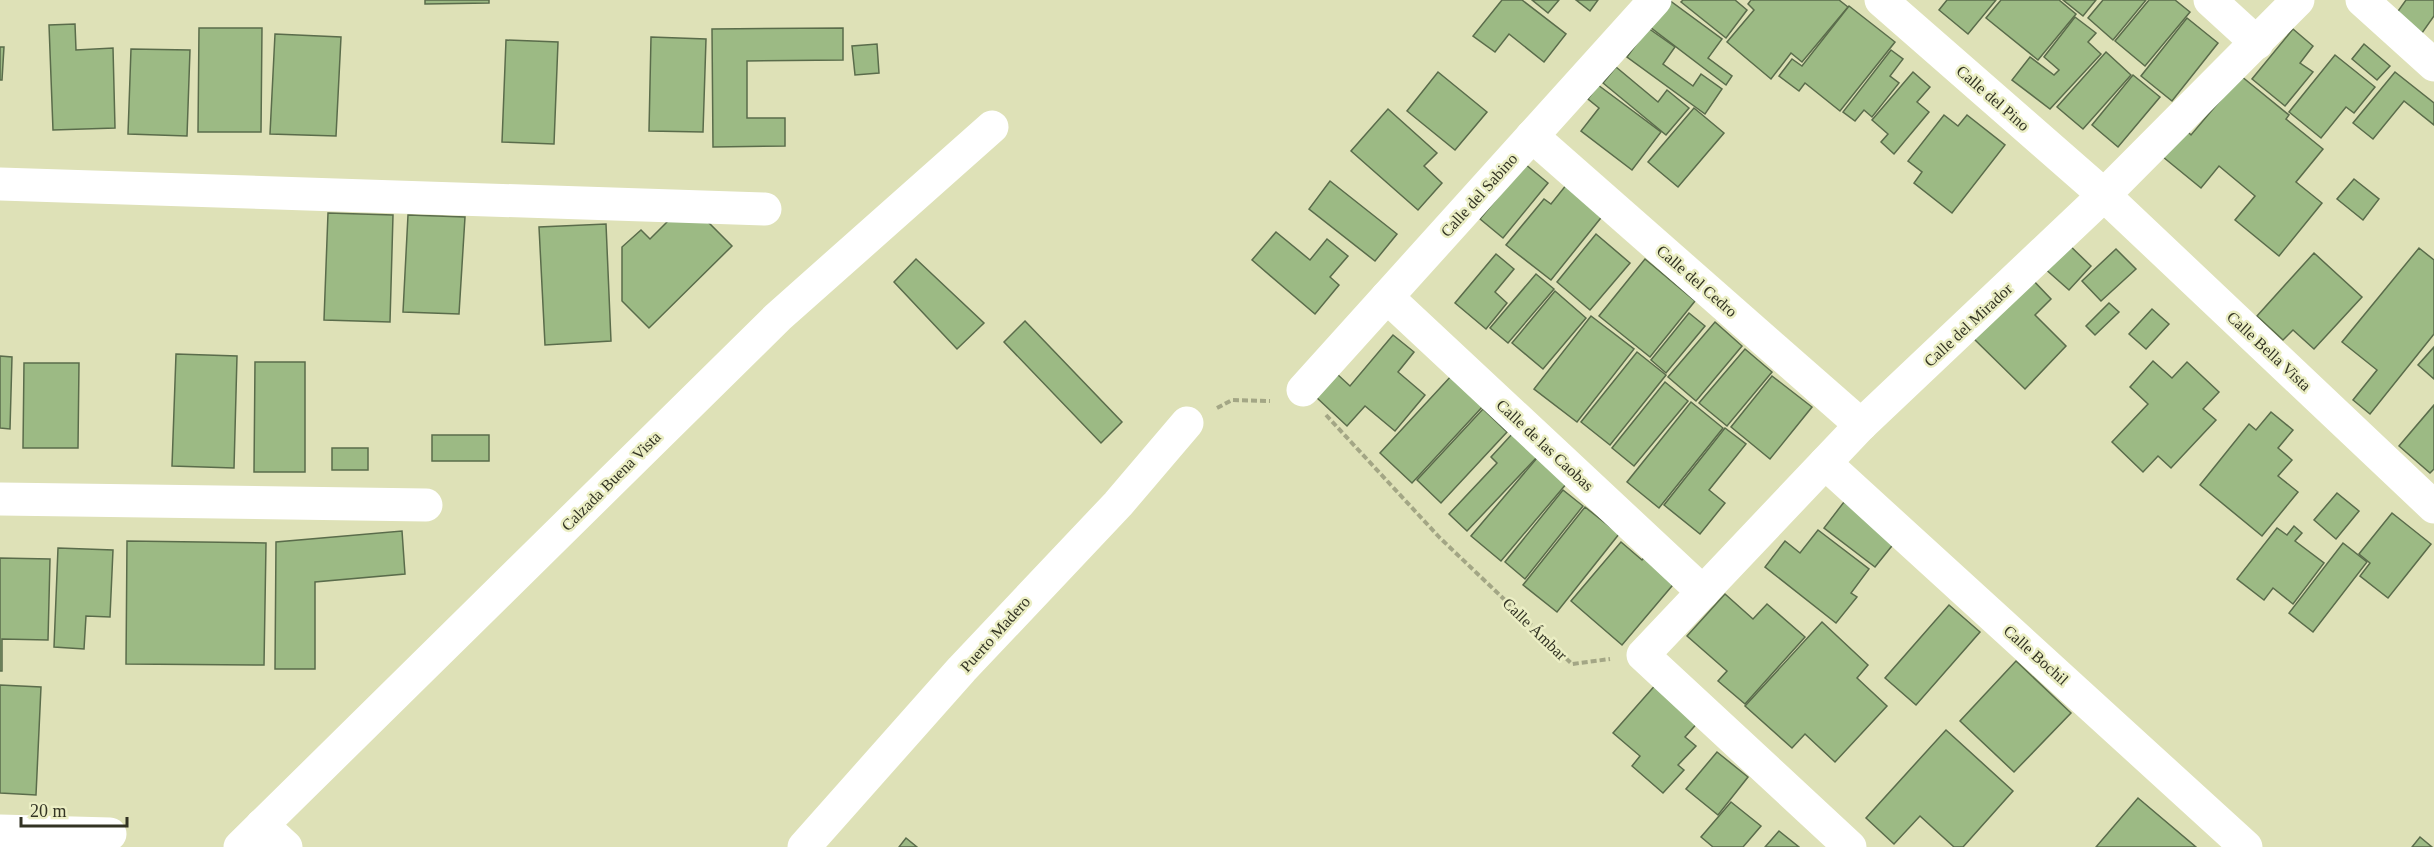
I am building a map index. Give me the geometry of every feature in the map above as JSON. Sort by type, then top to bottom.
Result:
[{"type":"street","name":"Calle del Sabino","points":[[1308,395],[1387,297],[1655,0]]},
{"type":"street","name":"Calle del Pino","points":[[1881,0],[2104,195]]},
{"type":"street","points":[[2210,0],[2257,43]]},
{"type":"street","name":"Calle del Mirador","points":[[1643,655],[1861,425],[2104,195],[2298,0]]},
{"type":"street","points":[[2362,0],[2434,65]]},
{"type":"street","name":"Calzada Buena Vista","points":[[251,836],[778,317],[992,127]]},
{"type":"street","name":"Calle del Cedro","points":[[1532,136],[1861,425]]},
{"type":"street","points":[[0,184],[765,209]]},
{"type":"street","name":"Calle Bella Vista","points":[[2104,195],[2434,507]]},
{"type":"street","name":"Calle de las Caobas","points":[[1387,297],[1703,592]]},
{"type":"street","name":"Puerto Madero","points":[[804,847],[986,644],[1118,504],[1187,423]]},
{"type":"street","name":"Calle Bochil","points":[[1825,463],[2235,844]]},
{"type":"street","points":[[0,499],[426,506]]},
{"type":"street","points":[[1643,655],[1850,847]]},
{"type":"street","points":[[0,831],[110,834]]},
{"type":"street","points":[[251,836],[286,847]]},
{"type":"path","points":[[1187,423],[1232,400],[1308,395]]},
{"type":"path","name":"Calle Ámbar","points":[[1308,395],[1440,538],[1572,664],[1643,655]]},
{"type":"building","points":[[425,0],[489,0],[489,3],[425,4]]},
{"type":"building","points":[[1502,0],[1522,0],[1566,34],[1544,62],[1509,34],[1495,52],[1473,36]]},
{"type":"building","points":[[1532,0],[1559,0],[1548,13]]},
{"type":"building","points":[[1576,0],[1598,0],[1590,11]]},
{"type":"building","points":[[1669,0],[1722,39],[1708,58],[1732,76],[1726,85],[1650,27]]},
{"type":"building","points":[[1683,0],[1735,0],[1747,10],[1726,38],[1681,2]]},
{"type":"building","points":[[1751,0],[1839,0],[1848,7],[1802,62],[1791,53],[1771,79],[1727,42],[1754,10],[1748,4]]},
{"type":"building","points":[[1947,0],[1996,0],[1968,34],[1939,10]]},
{"type":"building","points":[[2001,0],[2059,0],[2076,14],[2038,60],[1986,18]]},
{"type":"building","points":[[2063,0],[2096,0],[2083,16]]},
{"type":"building","points":[[2103,0],[2146,0],[2113,40],[2088,18]]},
{"type":"building","points":[[2149,0],[2175,0],[2190,12],[2145,66],[2115,41]]},
{"type":"building","points":[[2406,0],[2434,0],[2434,16],[2422,33],[2396,14]]},
{"type":"building","points":[[1849,6],[1895,42],[1840,111],[1805,83],[1799,91],[1779,76],[1792,59],[1802,66]]},
{"type":"building","points":[[2075,17],[2096,33],[2088,42],[2101,54],[2050,109],[2012,80],[2030,57],[2054,75],[2059,70],[2044,57]]},
{"type":"building","points":[[2187,18],[2218,43],[2172,101],[2141,76]]},
{"type":"building","points":[[75,24],[76,50],[113,48],[115,128],[53,130],[49,25]]},
{"type":"building","points":[[199,28],[262,28],[261,132],[198,132]]},
{"type":"building","points":[[843,28],[843,60],[747,61],[747,118],[785,118],[785,146],[713,147],[712,29]]},
{"type":"building","points":[[1648,28],[1675,47],[1663,64],[1693,86],[1701,74],[1722,89],[1705,114],[1627,57]]},
{"type":"building","points":[[2293,29],[2313,46],[2300,63],[2313,72],[2285,106],[2252,79]]},
{"type":"building","points":[[275,34],[341,37],[336,136],[270,134]]},
{"type":"building","points":[[651,37],[706,39],[703,132],[649,131]]},
{"type":"building","points":[[506,40],[558,42],[554,144],[502,142]]},
{"type":"building","points":[[877,44],[879,73],[855,75],[852,46]]},
{"type":"building","points":[[2364,44],[2390,66],[2377,80],[2352,59]]},
{"type":"building","points":[[0,47],[4,47],[2,80],[0,80]]},
{"type":"building","points":[[131,49],[190,50],[187,136],[128,134]]},
{"type":"building","points":[[1891,50],[1903,59],[1890,76],[1899,83],[1872,117],[1864,110],[1855,121],[1843,112]]},
{"type":"building","points":[[2106,52],[2131,75],[2083,129],[2057,107]]},
{"type":"building","points":[[2335,55],[2375,87],[2354,113],[2346,107],[2321,138],[2289,112]]},
{"type":"building","points":[[1616,67],[1658,102],[1667,90],[1689,108],[1666,135],[1603,83]]},
{"type":"building","points":[[1438,72],[1487,112],[1455,150],[1407,111]]},
{"type":"building","points":[[1913,72],[1930,87],[1917,102],[1929,112],[1894,154],[1881,142],[1888,134],[1872,120]]},
{"type":"building","points":[[2395,72],[2434,103],[2434,125],[2404,101],[2373,139],[2353,123]]},
{"type":"building","points":[[2133,75],[2160,97],[2118,147],[2092,125]]},
{"type":"building","points":[[2241,76],[2289,115],[2286,119],[2323,149],[2296,182],[2322,203],[2279,256],[2235,220],[2255,196],[2219,166],[2201,188],[2163,157],[2186,130],[2191,135]]},
{"type":"building","points":[[1598,85],[1661,132],[1632,170],[1581,131],[1599,108],[1588,99]]},
{"type":"building","points":[[1694,108],[1724,133],[1678,187],[1648,162]]},
{"type":"building","points":[[1388,109],[1437,153],[1424,166],[1442,183],[1418,210],[1351,151]]},
{"type":"building","points":[[1944,115],[1958,126],[1967,115],[2005,145],[1952,213],[1914,183],[1922,172],[1908,161]]},
{"type":"building","points":[[1525,164],[1548,183],[1503,238],[1480,219]]},
{"type":"building","points":[[2354,179],[2379,199],[2363,220],[2337,199]]},
{"type":"building","points":[[1330,181],[1397,234],[1375,261],[1309,209]]},
{"type":"building","points":[[1567,184],[1604,214],[1551,280],[1506,245],[1544,199],[1551,204]]},
{"type":"building","points":[[328,213],[393,215],[390,322],[324,320]]},
{"type":"building","points":[[676,213],[705,219],[732,246],[649,328],[622,301],[622,247],[641,230],[650,239]]},
{"type":"building","points":[[408,215],[465,217],[459,314],[403,312]]},
{"type":"building","points":[[606,224],[611,341],[545,345],[539,227]]},
{"type":"building","points":[[1276,232],[1310,260],[1327,239],[1348,256],[1330,277],[1339,285],[1315,314],[1252,260]]},
{"type":"building","points":[[1596,234],[1630,263],[1590,310],[1557,282]]},
{"type":"building","points":[[2066,242],[2091,266],[2069,290],[2043,267]]},
{"type":"building","points":[[2419,248],[2434,260],[2434,334],[2370,414],[2353,400],[2377,370],[2342,342]]},
{"type":"building","points":[[2116,249],[2136,269],[2101,301],[2082,281]]},
{"type":"building","points":[[2314,253],[2362,297],[2314,349],[2293,330],[2283,340],[2257,316]]},
{"type":"building","points":[[1496,254],[1514,269],[1495,292],[1507,303],[1486,329],[1455,303]]},
{"type":"building","points":[[916,259],[984,323],[957,349],[894,282]]},
{"type":"building","points":[[1645,259],[1695,301],[1650,357],[1599,316]]},
{"type":"building","points":[[1536,274],[1554,289],[1508,343],[1490,328]]},
{"type":"building","points":[[2028,275],[2051,299],[2035,315],[2066,346],[2025,389],[1970,335]]},
{"type":"building","points":[[1555,291],[1586,318],[1543,369],[1512,343]]},
{"type":"building","points":[[2109,303],[2119,312],[2095,335],[2086,326]]},
{"type":"building","points":[[2152,309],[2169,324],[2146,349],[2129,334]]},
{"type":"building","points":[[1689,313],[1705,326],[1666,373],[1651,360]]},
{"type":"building","points":[[1591,316],[1634,349],[1577,422],[1534,389]]},
{"type":"building","points":[[1025,321],[1122,422],[1101,443],[1004,342]]},
{"type":"building","points":[[1715,322],[1742,346],[1696,401],[1668,377]]},
{"type":"building","points":[[1393,335],[1414,352],[1398,372],[1425,395],[1395,431],[1365,406],[1347,426],[1316,397],[1337,374],[1350,386]]},
{"type":"building","points":[[2434,347],[2434,379],[2418,365]]},
{"type":"building","points":[[1745,349],[1772,372],[1727,426],[1699,403]]},
{"type":"building","points":[[1637,352],[1666,375],[1610,445],[1581,422]]},
{"type":"building","points":[[176,354],[237,356],[234,468],[172,466]]},
{"type":"building","points":[[0,356],[12,357],[10,429],[0,428]]},
{"type":"building","points":[[2153,361],[2172,378],[2187,362],[2219,392],[2203,409],[2216,420],[2171,468],[2158,456],[2143,472],[2112,442],[2148,404],[2130,387]]},
{"type":"building","points":[[255,362],[305,362],[305,472],[254,472]]},
{"type":"building","points":[[24,363],[79,363],[78,448],[23,448]]},
{"type":"building","points":[[1452,375],[1484,405],[1412,483],[1380,453]]},
{"type":"building","points":[[1772,376],[1812,407],[1770,459],[1731,427]]},
{"type":"building","points":[[1665,382],[1688,401],[1634,466],[1612,448]]},
{"type":"building","points":[[1691,402],[1723,428],[1659,508],[1627,482]]},
{"type":"building","points":[[2434,405],[2434,469],[2430,473],[2399,446]]},
{"type":"building","points":[[1483,409],[1507,432],[1441,503],[1417,480]]},
{"type":"building","points":[[2271,412],[2293,430],[2278,448],[2292,460],[2278,476],[2298,492],[2262,536],[2200,485],[2249,424],[2256,430]]},
{"type":"building","points":[[1725,428],[1746,444],[1709,490],[1725,503],[1700,534],[1664,505]]},
{"type":"building","points":[[1513,433],[1537,457],[1467,531],[1449,514],[1497,463],[1491,457]]},
{"type":"building","points":[[432,435],[489,435],[489,461],[432,461]]},
{"type":"building","points":[[332,448],[368,448],[368,470],[332,470]]},
{"type":"building","points":[[1537,458],[1567,483],[1501,561],[1471,536]]},
{"type":"building","points":[[1563,490],[1583,506],[1525,579],[1505,562]]},
{"type":"building","points":[[2337,493],[2359,511],[2336,539],[2314,520]]},
{"type":"building","points":[[1844,502],[1895,542],[1875,567],[1824,528]]},
{"type":"building","points":[[1585,507],[1619,534],[1557,612],[1523,585]]},
{"type":"building","points":[[2392,513],[2431,544],[2388,598],[2360,576],[2370,563],[2359,554]]},
{"type":"building","points":[[2294,526],[2302,533],[2295,541],[2324,563],[2293,604],[2273,588],[2264,600],[2237,579],[2277,528],[2287,535]]},
{"type":"building","points":[[1818,530],[1869,569],[1851,593],[1857,597],[1836,623],[1765,567],[1785,541],[1800,553]]},
{"type":"building","points":[[402,531],[405,574],[315,582],[315,669],[275,669],[276,542]]},
{"type":"building","points":[[127,541],[266,543],[264,665],[126,664]]},
{"type":"building","points":[[1621,542],[1642,560],[1647,554],[1677,580],[1622,645],[1571,601]]},
{"type":"building","points":[[2343,543],[2367,562],[2313,632],[2289,613]]},
{"type":"building","points":[[58,548],[113,550],[110,617],[86,616],[84,649],[54,647]]},
{"type":"building","points":[[0,558],[50,559],[48,640],[2,639],[2,671],[0,671]]},
{"type":"building","points":[[1725,594],[1753,619],[1767,604],[1805,637],[1745,704],[1718,681],[1727,671],[1687,636]]},
{"type":"building","points":[[1949,605],[1980,632],[1916,705],[1885,678]]},
{"type":"building","points":[[1822,622],[1868,665],[1857,678],[1887,706],[1835,762],[1805,734],[1792,748],[1745,706]]},
{"type":"building","points":[[2016,661],[2071,713],[2014,772],[1960,721]]},
{"type":"building","points":[[1658,682],[1700,720],[1685,737],[1696,746],[1678,765],[1684,770],[1663,793],[1632,766],[1640,756],[1613,733]]},
{"type":"building","points":[[0,685],[41,687],[36,795],[0,793]]},
{"type":"building","points":[[1946,730],[2013,791],[1963,847],[1954,847],[1920,816],[1894,844],[1866,818]]},
{"type":"building","points":[[1717,752],[1748,777],[1718,815],[1686,789]]},
{"type":"building","points":[[2138,798],[2196,847],[2096,847]]},
{"type":"building","points":[[1731,802],[1761,826],[1743,847],[1713,847],[1701,837]]},
{"type":"building","points":[[1779,831],[1799,847],[1765,847]]},
{"type":"building","points":[[2420,837],[2432,847],[2412,847]]},
{"type":"building","points":[[906,838],[917,847],[899,847]]}]
